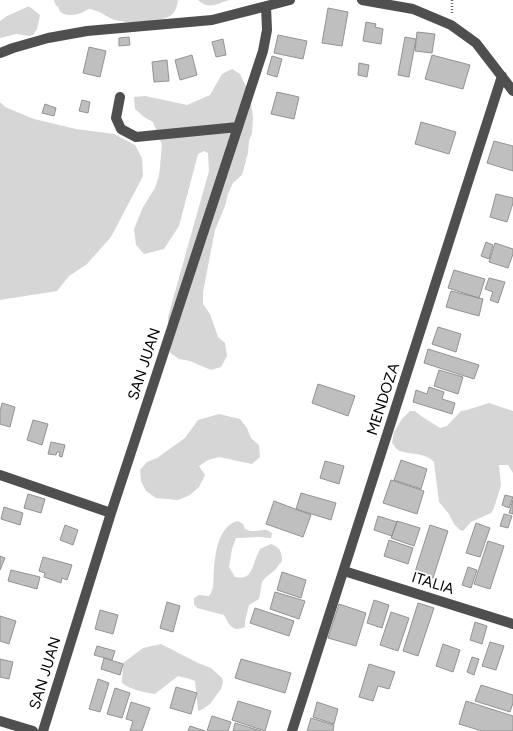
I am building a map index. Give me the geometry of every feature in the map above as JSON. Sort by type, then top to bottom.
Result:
[{"type":"street","points":[[0,53],[48,38],[87,31],[212,20],[290,0]]},
{"type":"street","points":[[362,0],[413,9],[451,25],[476,43],[513,91]]},
{"type":"street","name":"SAN JUAN","points":[[43,731],[111,512],[263,51],[268,30],[266,6]]},
{"type":"street","name":"MENDOZA","points":[[292,731],[502,76]]},
{"type":"street","points":[[120,97],[116,118],[120,129],[136,137],[238,127]]},
{"type":"street","points":[[0,475],[111,512]]},
{"type":"street","name":"ITALIA","points":[[344,572],[513,624]]},
{"type":"street","points":[[0,721],[33,731]]},
{"type":"shaded area","points":[[54,0],[178,0],[175,11],[170,16],[157,20],[135,22],[115,20],[91,9],[78,14],[67,15],[59,10]]},
{"type":"shaded area","points":[[198,0],[229,0],[213,5],[205,5]]},
{"type":"shaded area","points":[[30,7],[40,15],[37,29],[33,35],[29,36],[16,34],[0,38],[0,21],[7,16]]},
{"type":"shaded area","points":[[232,69],[240,74],[250,95],[253,118],[252,133],[242,175],[233,183],[215,230],[203,292],[203,304],[210,314],[218,337],[225,343],[227,356],[221,367],[211,370],[190,361],[179,359],[170,353],[168,329],[168,317],[209,171],[208,153],[204,151],[198,154],[179,226],[164,249],[144,254],[136,245],[134,229],[143,207],[155,188],[159,176],[162,145],[153,122],[144,117],[135,109],[134,97],[145,96],[187,105],[210,95],[222,74]]},
{"type":"shaded area","points":[[0,102],[5,107],[34,119],[76,129],[114,134],[135,145],[142,158],[143,176],[111,237],[87,264],[69,276],[57,291],[0,300]]},
{"type":"shaded area","points":[[489,403],[513,411],[513,473],[508,465],[499,465],[501,485],[494,508],[491,513],[471,522],[463,531],[454,524],[449,514],[439,502],[434,462],[424,456],[399,451],[392,443],[394,432],[402,419],[410,411],[415,411],[440,428],[447,426],[461,411]]},
{"type":"shaded area","points":[[219,414],[240,419],[247,428],[251,438],[259,445],[260,457],[252,464],[219,457],[208,460],[199,466],[205,475],[199,487],[190,495],[178,500],[156,498],[146,491],[141,481],[140,470],[147,462],[157,458],[185,438],[198,420]]},
{"type":"shaded area","points":[[238,521],[243,524],[245,529],[250,531],[267,530],[272,533],[271,538],[236,538],[232,549],[229,567],[235,577],[245,577],[248,575],[253,568],[260,549],[271,544],[280,550],[282,555],[282,561],[262,582],[259,599],[249,605],[245,627],[241,629],[232,627],[224,615],[197,608],[194,604],[194,598],[199,595],[209,596],[211,593],[219,540],[226,528]]},
{"type":"shaded area","points":[[161,644],[211,668],[222,678],[223,682],[221,689],[210,704],[199,711],[195,681],[178,676],[155,694],[134,689],[122,683],[123,663],[143,648]]},
{"type":"building","points":[[328,8],[348,12],[342,46],[322,43]]},
{"type":"building","points":[[366,22],[376,24],[375,27],[383,29],[381,44],[363,41]]},
{"type":"building","points":[[417,32],[435,34],[432,53],[415,51]]},
{"type":"building","points":[[278,35],[307,41],[303,59],[274,53]]},
{"type":"building","points":[[129,37],[130,45],[119,46],[119,38]]},
{"type":"building","points":[[405,37],[416,39],[409,77],[398,75]]},
{"type":"building","points":[[223,39],[226,55],[216,57],[212,42]]},
{"type":"building","points":[[89,47],[106,51],[100,77],[83,73]]},
{"type":"building","points":[[192,55],[197,75],[180,80],[175,60]]},
{"type":"building","points":[[432,55],[470,65],[463,89],[425,79]]},
{"type":"building","points":[[272,56],[282,59],[277,77],[267,74]]},
{"type":"building","points":[[167,60],[169,81],[154,82],[152,62]]},
{"type":"building","points":[[359,63],[369,65],[367,77],[358,75]]},
{"type":"building","points":[[277,92],[299,97],[294,119],[271,114]]},
{"type":"building","points":[[82,100],[90,102],[88,113],[79,111]]},
{"type":"building","points":[[45,104],[56,108],[54,116],[42,113]]},
{"type":"building","points":[[421,122],[456,132],[449,154],[415,144]]},
{"type":"building","points":[[494,141],[513,146],[513,171],[487,163]]},
{"type":"building","points":[[496,194],[513,198],[513,203],[507,222],[490,217]]},
{"type":"building","points":[[486,242],[493,245],[489,259],[481,256]]},
{"type":"building","points":[[495,243],[513,249],[513,254],[508,268],[489,262]]},
{"type":"building","points":[[454,270],[485,279],[479,298],[448,288]]},
{"type":"building","points":[[489,278],[505,282],[498,303],[490,300],[493,292],[485,289]]},
{"type":"building","points":[[451,291],[483,299],[479,316],[446,307]]},
{"type":"building","points":[[438,327],[461,334],[456,352],[432,344]]},
{"type":"building","points":[[428,349],[479,365],[474,379],[424,363]]},
{"type":"building","points":[[439,370],[463,377],[458,394],[434,386]]},
{"type":"building","points":[[318,384],[355,396],[348,416],[312,403]]},
{"type":"building","points":[[429,387],[444,392],[442,399],[455,403],[452,414],[413,402],[416,390],[427,394]]},
{"type":"building","points":[[2,403],[15,407],[10,427],[0,424],[0,411]]},
{"type":"building","points":[[33,420],[48,424],[42,445],[27,440]]},
{"type":"building","points":[[51,442],[65,445],[62,457],[59,456],[60,452],[57,452],[56,455],[48,454]]},
{"type":"building","points":[[401,460],[427,469],[421,489],[394,480]]},
{"type":"building","points":[[325,461],[344,466],[339,484],[320,478]]},
{"type":"building","points":[[391,480],[424,491],[417,514],[383,503]]},
{"type":"building","points":[[301,493],[336,503],[331,520],[296,509]]},
{"type":"building","points":[[28,494],[45,499],[41,513],[24,508]]},
{"type":"building","points":[[505,495],[513,497],[509,508],[502,505]]},
{"type":"building","points":[[513,500],[513,514],[509,513]]},
{"type":"building","points":[[274,501],[311,515],[303,537],[266,524]]},
{"type":"building","points":[[4,507],[23,513],[20,525],[1,519]]},
{"type":"building","points":[[504,514],[512,516],[508,528],[500,526]]},
{"type":"building","points":[[378,516],[397,522],[392,536],[374,530]]},
{"type":"building","points":[[397,521],[420,528],[414,546],[391,538]]},
{"type":"building","points":[[476,523],[490,528],[480,557],[466,553]]},
{"type":"building","points":[[65,525],[78,530],[73,545],[60,540]]},
{"type":"building","points":[[430,525],[448,531],[433,578],[415,572]]},
{"type":"building","points":[[389,540],[413,548],[408,564],[384,556]]},
{"type":"building","points":[[488,541],[504,546],[490,589],[474,584]]},
{"type":"building","points":[[0,556],[5,558],[0,570]]},
{"type":"building","points":[[43,557],[72,565],[67,580],[62,578],[61,583],[44,577],[45,573],[39,571]]},
{"type":"building","points":[[468,567],[477,570],[471,588],[462,585]]},
{"type":"building","points":[[11,570],[40,577],[37,589],[8,581]]},
{"type":"building","points":[[282,572],[306,580],[301,598],[277,590]]},
{"type":"building","points":[[275,592],[305,601],[299,619],[270,609]]},
{"type":"building","points":[[374,600],[389,605],[382,628],[367,623]]},
{"type":"building","points":[[167,602],[180,606],[173,632],[160,628]]},
{"type":"building","points":[[418,603],[434,608],[418,656],[403,651]]},
{"type":"building","points":[[339,604],[366,613],[356,646],[328,638]]},
{"type":"building","points":[[255,608],[294,621],[289,636],[250,623]]},
{"type":"building","points":[[100,610],[118,615],[113,634],[95,629]]},
{"type":"building","points":[[391,612],[409,618],[398,651],[380,645]]},
{"type":"building","points":[[0,616],[16,621],[9,644],[0,641]]},
{"type":"building","points":[[475,622],[487,626],[482,644],[470,640]]},
{"type":"building","points":[[490,642],[504,646],[496,670],[482,666]]},
{"type":"building","points":[[443,644],[460,650],[453,672],[436,666]]},
{"type":"building","points":[[97,646],[115,651],[112,660],[94,655]]},
{"type":"building","points":[[472,657],[479,659],[474,675],[467,672]]},
{"type":"building","points":[[104,658],[123,664],[120,675],[101,669]]},
{"type":"building","points":[[0,659],[13,662],[9,679],[0,677]]},
{"type":"building","points":[[241,659],[291,673],[285,693],[235,678]]},
{"type":"building","points":[[369,664],[395,672],[389,689],[378,686],[373,701],[359,697]]},
{"type":"building","points":[[98,679],[109,683],[100,712],[89,709]]},
{"type":"building","points":[[481,685],[513,695],[513,703],[510,712],[475,701]]},
{"type":"building","points":[[176,687],[197,693],[191,714],[170,708]]},
{"type":"building","points":[[115,688],[130,693],[122,718],[107,714]]},
{"type":"building","points":[[238,701],[271,711],[265,731],[232,720]]},
{"type":"building","points":[[466,701],[513,716],[513,731],[482,731],[459,724]]},
{"type":"building","points":[[131,702],[150,708],[142,731],[130,731],[133,721],[126,719]]},
{"type":"building","points":[[317,702],[338,709],[334,724],[313,717]]},
{"type":"building","points":[[212,716],[231,722],[228,731],[207,731]]},
{"type":"building","points":[[311,718],[334,725],[333,731],[307,731]]},
{"type":"building","points":[[235,723],[261,731],[233,731]]},
{"type":"building","points":[[190,726],[205,731],[188,731]]}]
